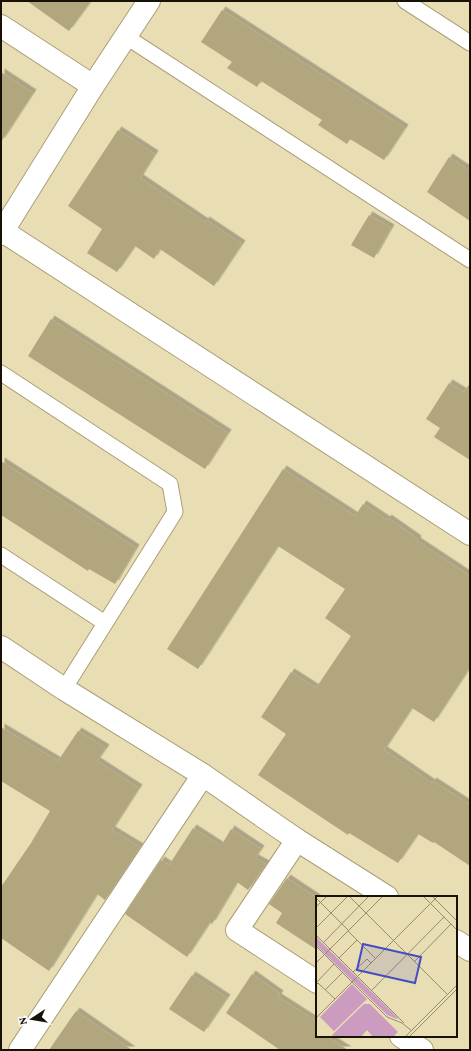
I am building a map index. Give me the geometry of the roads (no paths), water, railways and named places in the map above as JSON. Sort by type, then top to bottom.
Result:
[{"type":"street","points":[[149,1],[93,86],[2,232],[470,534]]},
{"type":"street","points":[[1,26],[93,86]]},
{"type":"street","points":[[1,647],[64,689],[202,775],[297,840],[385,896]]},
{"type":"street","points":[[20,1050],[202,775]]},
{"type":"street","points":[[297,840],[237,930],[316,981]]},
{"type":"street","points":[[457,942],[470,950]]},
{"type":"street","points":[[402,1037],[422,1050]]},
{"type":"lane","points":[[405,1],[470,43]]},
{"type":"lane","points":[[125,36],[470,260]]},
{"type":"lane","points":[[1,373],[170,484],[175,512],[64,689]]},
{"type":"lane","points":[[1,555],[105,623]]}]
